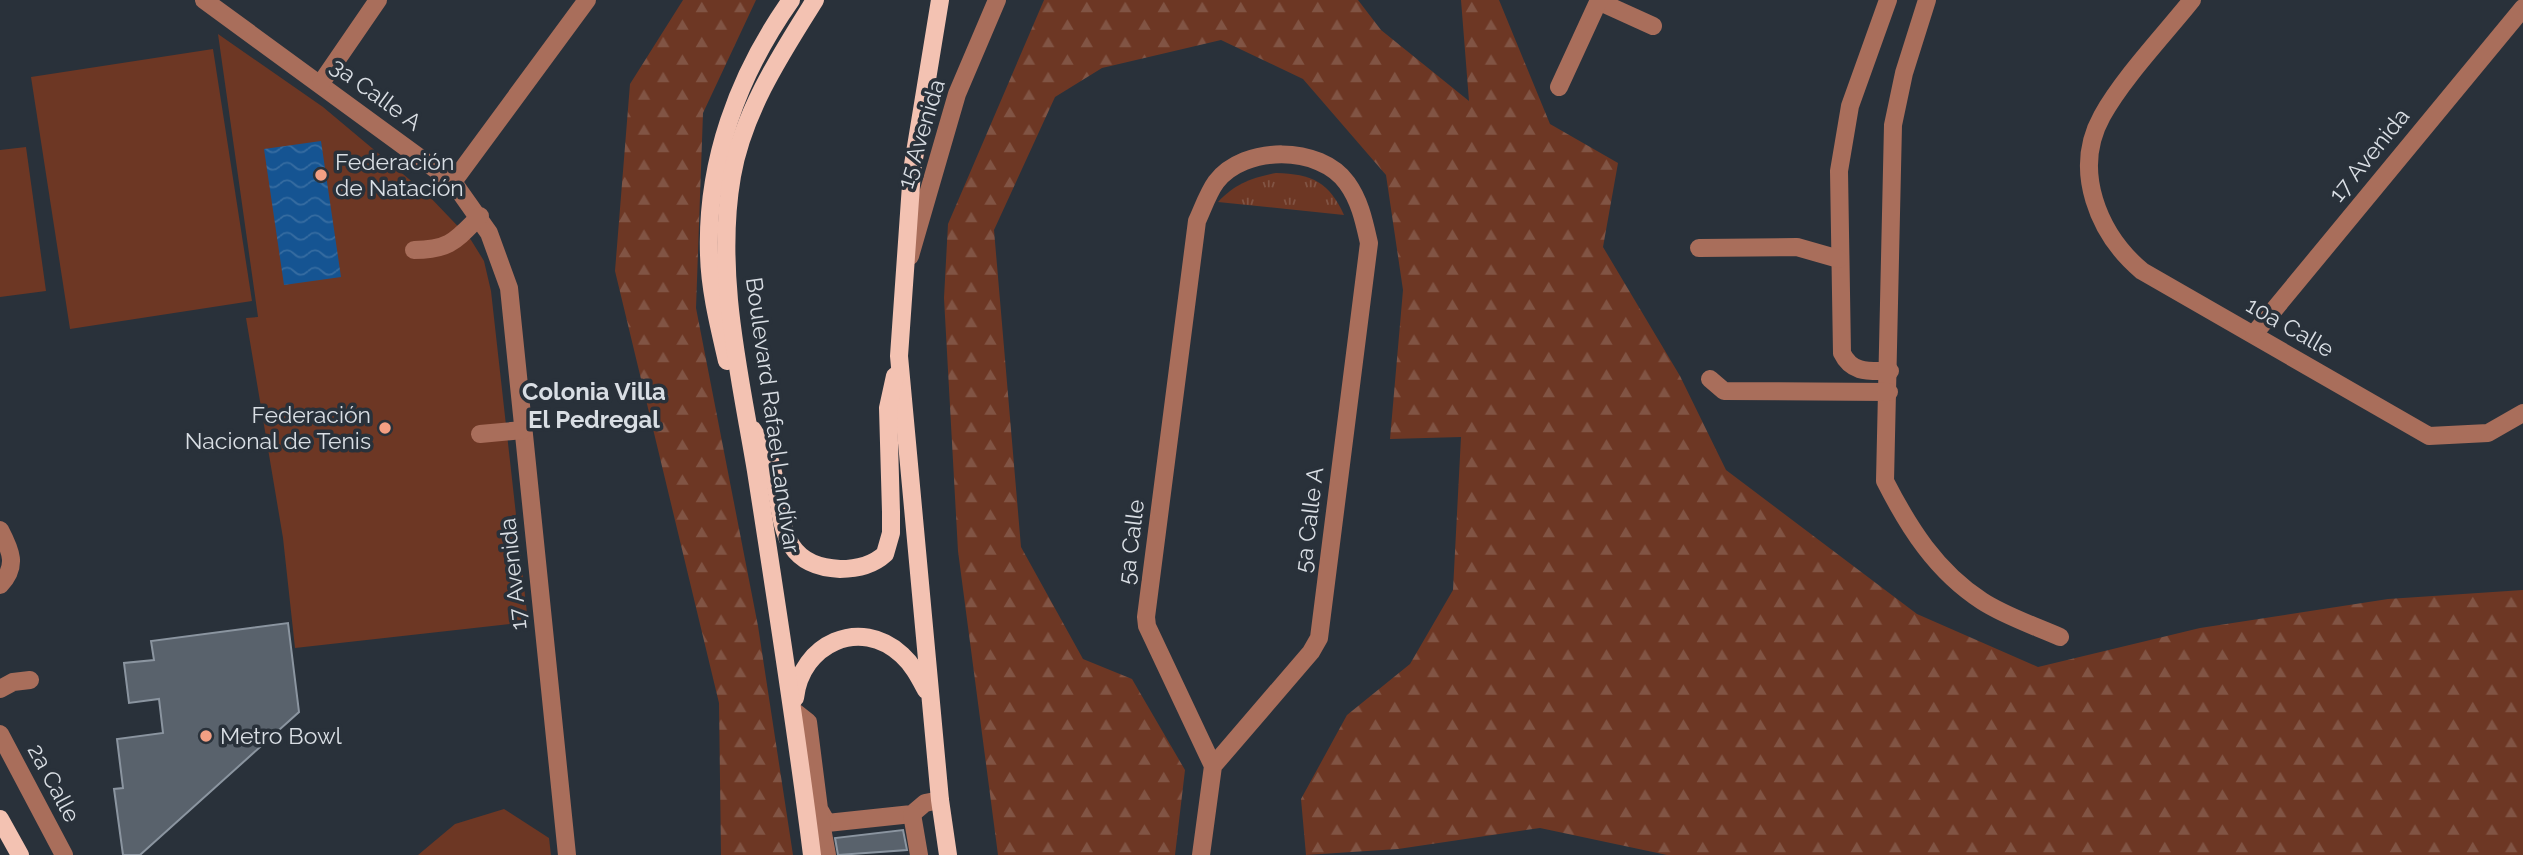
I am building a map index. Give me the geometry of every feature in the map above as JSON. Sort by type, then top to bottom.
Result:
[{"type":"main road","points":[[743,395],[729,371],[715,308],[709,233],[726,124],[770,29],[791,0]]},
{"type":"main road","name":"Boulevard Rafael Landívar","points":[[812,855],[794,711],[728,297],[725,227],[732,174],[749,122],[771,69],[816,0]]},
{"type":"main road","points":[[940,0],[912,171],[899,356],[940,800],[948,855]]},
{"type":"main road","points":[[748,421],[769,457],[786,539],[799,556],[806,562],[826,568],[846,569],[871,564],[885,554],[891,533],[888,408],[899,356]]},
{"type":"main road","points":[[794,711],[796,690],[806,664],[828,644],[851,637],[884,643],[901,653],[914,667],[931,699]]},
{"type":"main road","points":[[0,819],[20,855]]},
{"type":"street","name":"3a Calle A","points":[[204,0],[453,182],[480,216],[509,288]]},
{"type":"street","points":[[321,83],[378,0]]},
{"type":"street","points":[[453,182],[587,0]]},
{"type":"street","name":"15 Avenida","points":[[902,286],[957,94],[997,0]]},
{"type":"street","points":[[1559,87],[1599,0],[1653,26]]},
{"type":"street","points":[[1888,0],[1860,72],[1843,139],[1839,171],[1839,259],[1842,353],[1848,364],[1860,371],[1890,371]]},
{"type":"street","points":[[1927,0],[1903,73],[1893,125],[1890,371],[1885,481],[1904,518],[1938,567],[1983,602],[2060,637]]},
{"type":"street","name":"10a Calle","points":[[2192,0],[2101,117],[2090,160],[2093,197],[2109,237],[2125,257],[2142,271],[2429,436],[2488,433],[2523,413]]},
{"type":"street","name":"17 Avenida","points":[[2254,334],[2523,8]]},
{"type":"street","name":"5a Calle","points":[[1213,766],[1147,626],[1146,617],[1197,221],[1217,181],[1233,168],[1252,158],[1301,156],[1321,162],[1346,181],[1362,210],[1369,243]]},
{"type":"street","points":[[415,250],[438,250],[452,244],[480,216]]},
{"type":"street","name":"5a Calle A","points":[[1213,766],[1311,652],[1318,638],[1369,243]]},
{"type":"street","points":[[1699,248],[1797,247],[1839,259]]},
{"type":"street","name":"17 Avenida","points":[[509,288],[567,855]]},
{"type":"street","points":[[1710,379],[1724,391],[1889,392]]},
{"type":"street","points":[[480,434],[523,430]]},
{"type":"street","points":[[0,530],[11,569],[0,586]]},
{"type":"street","points":[[0,689],[30,680]]},
{"type":"street","points":[[794,711],[808,722],[827,855]]},
{"type":"street","name":"2a Calle","points":[[0,734],[64,855]]},
{"type":"street","points":[[1201,855],[1213,766]]},
{"type":"street","points":[[819,809],[827,823],[912,814],[926,803],[940,800]]},
{"type":"street","points":[[912,814],[919,855]]},
{"type":"green space","points":[[683,0],[756,0],[703,113],[696,308],[758,626],[793,855],[721,855],[719,703],[615,271],[630,84]]},
{"type":"green space","points":[[1044,0],[1358,0],[1381,30],[1469,101],[1461,0],[1499,0],[1550,124],[1618,163],[1603,247],[1680,376],[1726,470],[1917,614],[2038,667],[2200,628],[2388,599],[2523,590],[2523,855],[1667,855],[1540,828],[1398,849],[1306,855],[1301,799],[1347,715],[1410,664],[1453,590],[1461,437],[1390,439],[1403,290],[1386,175],[1303,79],[1221,40],[1102,68],[1055,97],[994,230],[1021,547],[1083,659],[1132,679],[1185,770],[1175,855],[998,855],[958,551],[944,298],[948,224]]},
{"type":"green space","name":"Federación Nacional de Tenis","points":[[218,34],[323,107],[428,195],[471,240],[484,261],[491,291],[528,622],[295,648],[283,538],[246,318],[258,317]]},
{"type":"green space","points":[[213,49],[252,301],[70,329],[31,77]]},
{"type":"green space","points":[[26,147],[46,291],[0,297],[0,150]]},
{"type":"green space","points":[[1276,173],[1300,175],[1318,182],[1332,195],[1344,215],[1218,202],[1244,183]]},
{"type":"green space","points":[[504,809],[549,838],[551,855],[418,855],[455,824]]},
{"type":"water","points":[[321,141],[341,277],[284,285],[264,149]]},
{"type":"building","name":"Metro Bowl","points":[[288,623],[299,712],[140,855],[123,855],[114,789],[123,788],[117,739],[163,733],[159,699],[129,703],[124,663],[154,660],[151,641]]},
{"type":"building","points":[[903,830],[907,850],[838,855],[835,838]]},
{"type":"place","name":"Federación de Natación","points":[[321,175]]},
{"type":"place","name":"Federación Nacional de Tenis","points":[[385,428]]},
{"type":"place","name":"Metro Bowl","points":[[206,736]]},
{"type":"district","name":"Colonia Villa El Pedregal","points":[[594,406]]}]
